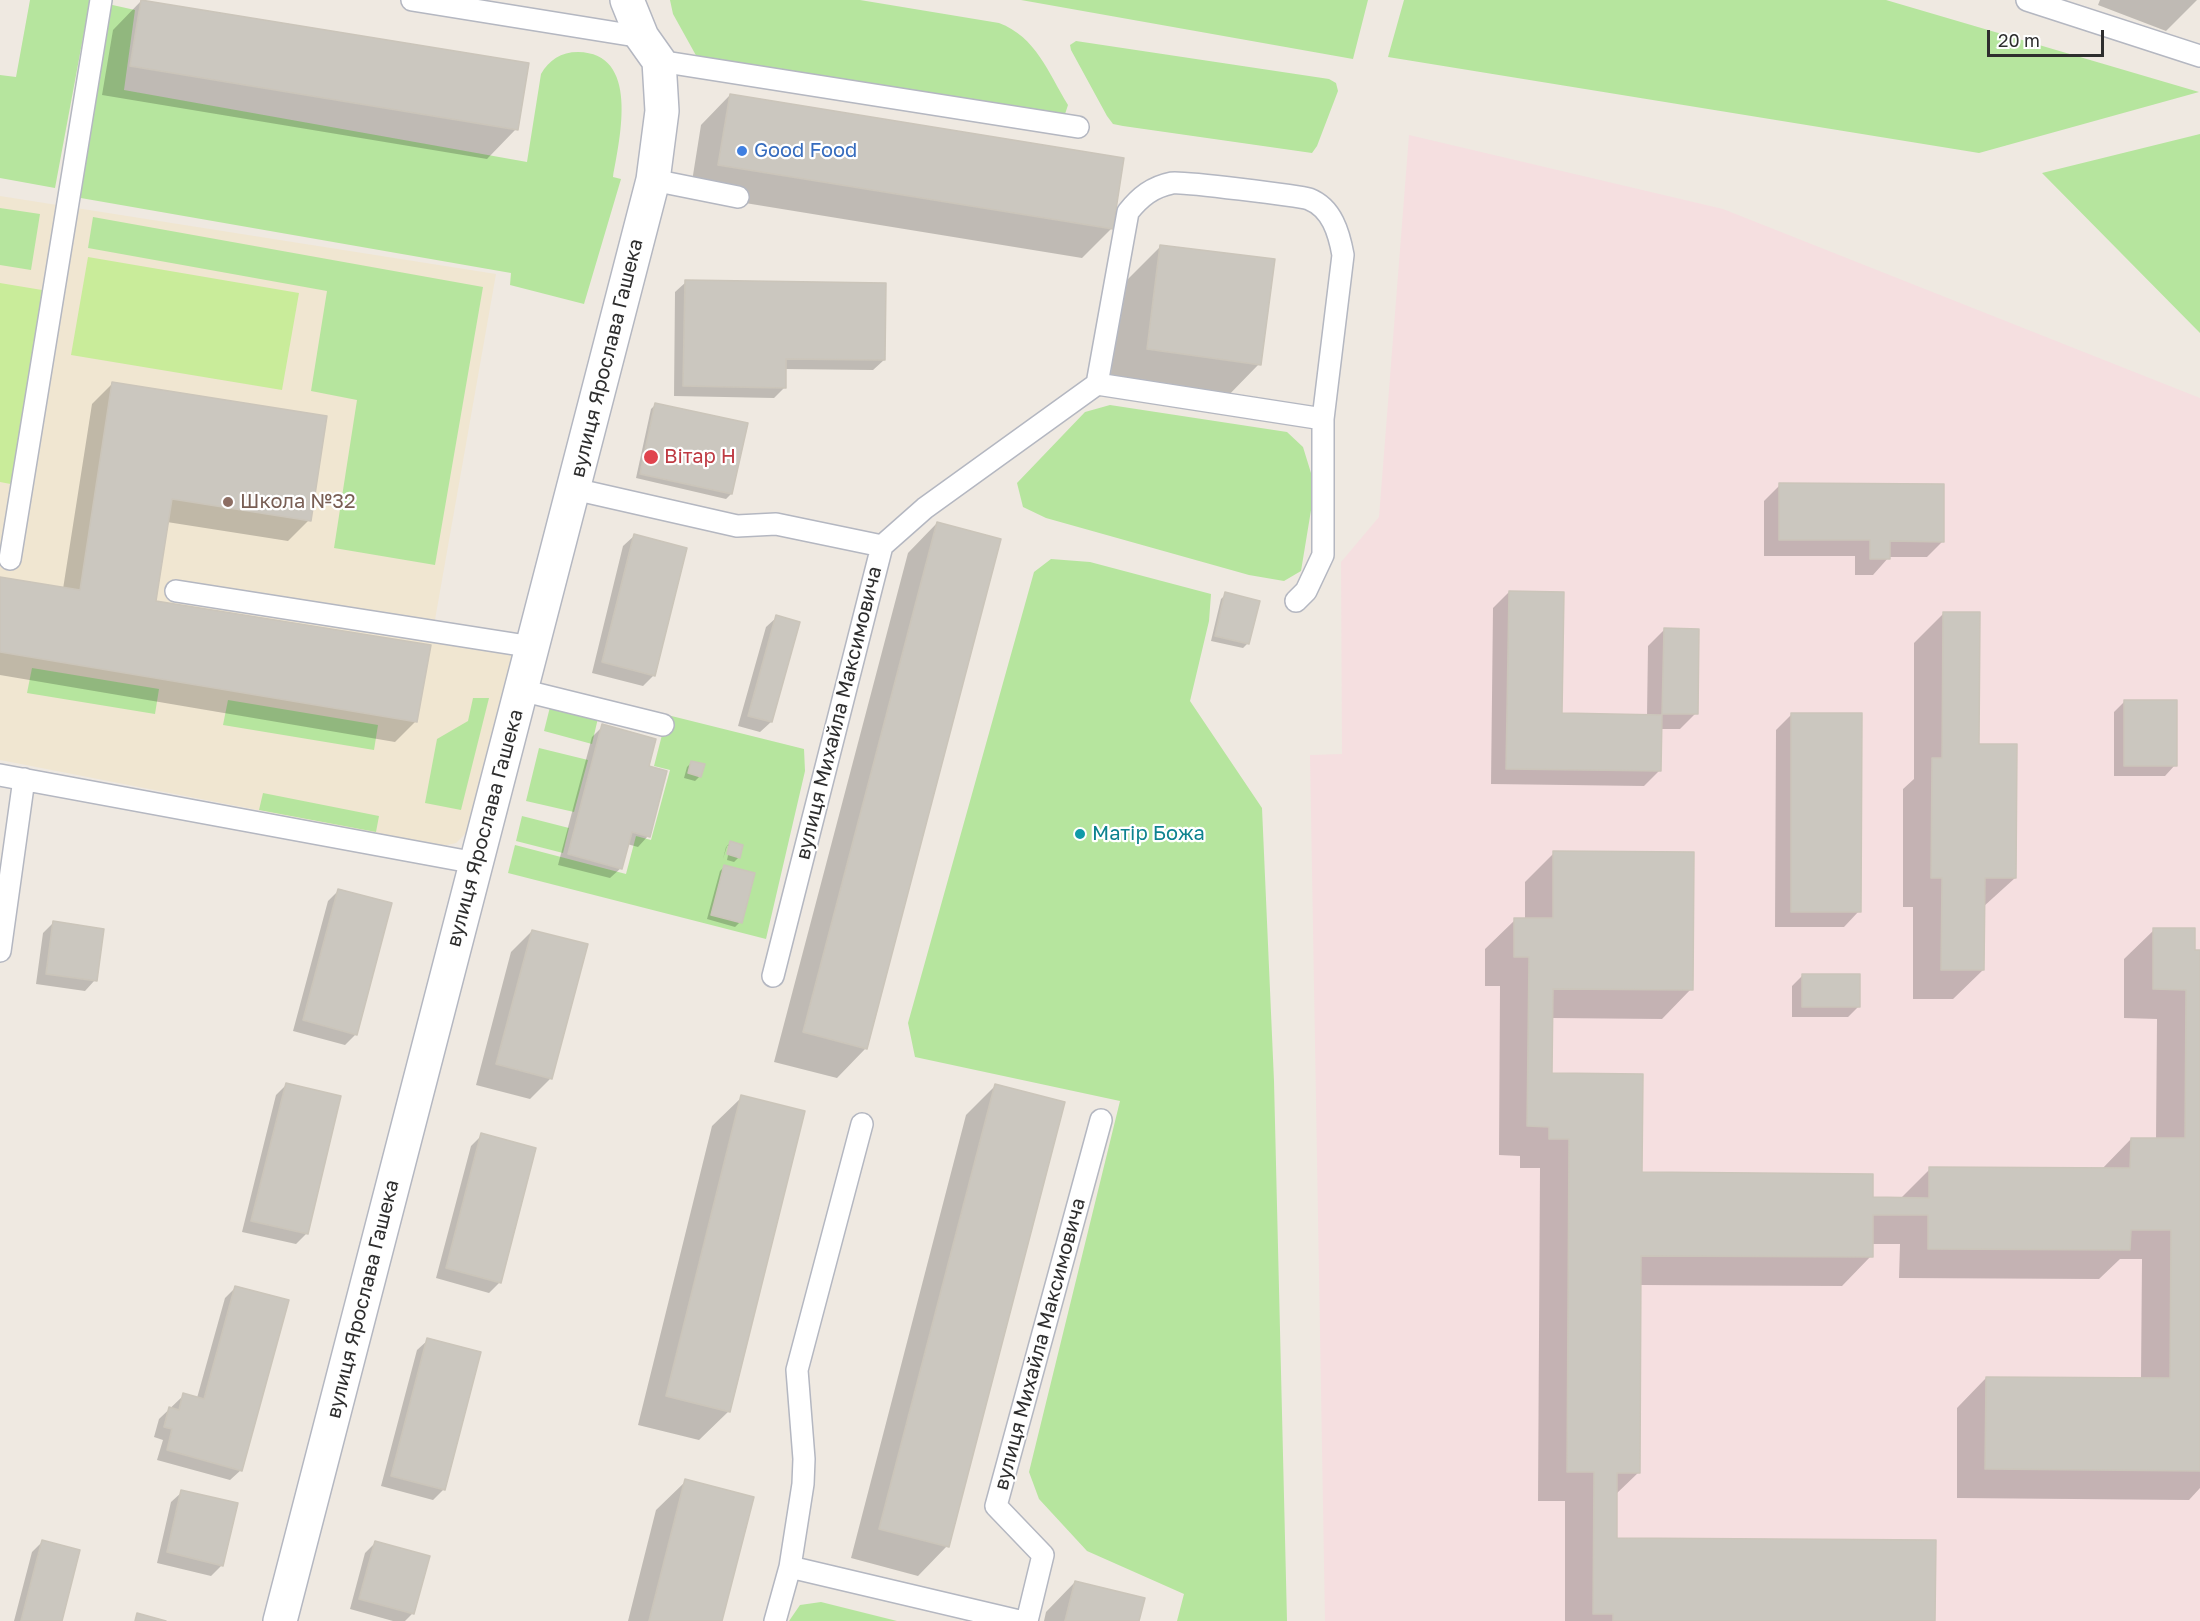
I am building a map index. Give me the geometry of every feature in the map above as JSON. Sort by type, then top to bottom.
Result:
[{"type":"street","name":"вулиця Ярослава Гашека","points":[[280,1621],[653,180],[662,111],[651,49],[627,0]]},
{"type":"lane","points":[[10,559],[101,0]]},
{"type":"lane","points":[[412,0],[651,49],[1078,128]]},
{"type":"lane","points":[[2027,0],[2200,56]]},
{"type":"lane","points":[[653,180],[738,197]]},
{"type":"lane","points":[[882,546],[925,508],[1097,384],[1128,212],[1139,198],[1152,189],[1175,182],[1309,199],[1330,216],[1339,234],[1343,255],[1323,419],[1323,555],[1306,591],[1296,601]]},
{"type":"lane","points":[[1097,384],[1323,419]]},
{"type":"lane","name":"вулиця Михайла Максимовича","points":[[574,489],[737,526],[777,524],[882,546],[773,976]]},
{"type":"lane","points":[[176,591],[533,647]]},
{"type":"lane","points":[[521,690],[663,725]]},
{"type":"lane","points":[[0,775],[476,863]]},
{"type":"lane","points":[[0,951],[24,779]]},
{"type":"lane","name":"вулиця Михайла Максимовича","points":[[1027,1621],[1043,1555],[996,1506],[1101,1120]]},
{"type":"lane","points":[[775,1621],[790,1567],[804,1459],[797,1370],[862,1124]]},
{"type":"lane","points":[[790,1567],[1019,1621]]},
{"type":"shaded area","points":[[1409,135],[1723,209],[2200,398],[2200,1621],[1325,1621],[1310,755],[1342,754],[1341,562],[1379,517]]},
{"type":"shaded area","name":"Школа №32","points":[[0,196],[496,274],[433,631],[515,644],[471,819],[465,834],[456,843],[443,846],[0,760]]},
{"type":"green space","points":[[30,0],[90,0],[55,188],[0,178],[0,75],[16,77]]},
{"type":"green space","points":[[670,0],[860,0],[999,23],[1012,29],[1032,46],[1068,105],[1065,114],[1056,115],[698,59],[673,14]]},
{"type":"green space","points":[[1021,0],[1368,0],[1353,59]]},
{"type":"green space","points":[[1404,0],[1886,0],[2199,92],[1979,153],[1388,57]]},
{"type":"green space","points":[[108,4],[135,10],[124,90],[527,162],[541,74],[544,69],[556,58],[566,53],[578,52],[598,56],[611,66],[618,81],[621,120],[613,177],[621,179],[584,304],[510,285],[511,273],[75,197]]},
{"type":"green space","points":[[1076,41],[1329,79],[1336,83],[1338,91],[1317,146],[1312,153],[1123,126],[1113,124],[1107,116],[1071,50],[1070,45]]},
{"type":"green space","points":[[2200,134],[2200,333],[2042,173]]},
{"type":"green space","points":[[0,208],[40,214],[31,270],[0,265]]},
{"type":"green space","points":[[93,217],[483,287],[435,565],[334,548],[357,400],[311,391],[327,291],[88,248]]},
{"type":"green space","points":[[88,257],[299,293],[282,390],[71,355]]},
{"type":"green space","points":[[0,283],[48,291],[16,485],[0,482]]},
{"type":"green space","points":[[1110,405],[1287,432],[1303,447],[1315,486],[1301,571],[1284,581],[1249,575],[1046,518],[1023,507],[1017,483],[1085,412]]},
{"type":"green space","points":[[1051,559],[1090,562],[1211,594],[1209,621],[1190,701],[1262,808],[1274,1081],[1287,1621],[1177,1621],[1184,1594],[1087,1551],[1039,1499],[1029,1472],[1120,1101],[915,1057],[908,1023],[1034,572]]},
{"type":"green space","points":[[32,668],[159,689],[155,714],[27,693]]},
{"type":"green space","points":[[555,687],[804,749],[805,771],[766,939],[508,873],[515,845],[626,874],[636,836],[651,840],[670,770],[654,766],[662,735],[598,718],[592,744],[544,731]],"holes":[[[724,865],[755,873],[742,923],[711,915]]]},
{"type":"green space","points":[[473,698],[489,698],[461,810],[425,803],[437,739],[468,721]]},
{"type":"green space","points":[[228,700],[378,725],[374,750],[223,725]]},
{"type":"green space","points":[[539,748],[588,760],[574,812],[526,801]]},
{"type":"green space","points":[[263,793],[379,816],[376,832],[259,810]]},
{"type":"green space","points":[[522,816],[569,828],[563,853],[516,841]]},
{"type":"green space","points":[[821,1602],[897,1621],[789,1621],[800,1605]]},
{"type":"building","points":[[141,0],[529,63],[518,130],[130,66]]},
{"type":"building","points":[[730,94],[1124,158],[1113,229],[718,165]]},
{"type":"building","points":[[1160,245],[1275,259],[1261,365],[1147,349]]},
{"type":"building","points":[[685,280],[886,283],[885,360],[786,359],[786,388],[683,386]]},
{"type":"building","points":[[112,382],[327,416],[311,521],[172,499],[156,601],[431,645],[417,722],[0,652],[0,577],[80,590]]},
{"type":"building","points":[[655,403],[748,423],[732,494],[640,474]]},
{"type":"building","points":[[1779,483],[1944,484],[1944,542],[1890,541],[1890,559],[1870,559],[1870,540],[1779,540]]},
{"type":"building","points":[[937,522],[1001,539],[867,1049],[803,1032]]},
{"type":"building","points":[[634,534],[687,548],[655,676],[602,662]]},
{"type":"building","points":[[1509,591],[1564,592],[1562,713],[1662,715],[1661,771],[1506,769]]},
{"type":"building","points":[[1225,592],[1260,601],[1249,644],[1215,636]]},
{"type":"building","points":[[1943,612],[1980,612],[1979,744],[2017,744],[2016,878],[1985,878],[1984,970],[1941,970],[1942,878],[1931,878],[1932,758],[1942,758]]},
{"type":"building","points":[[776,615],[800,622],[772,722],[748,716]]},
{"type":"building","points":[[1664,628],[1699,629],[1698,714],[1662,714]]},
{"type":"building","points":[[2124,700],[2177,700],[2177,766],[2124,766]]},
{"type":"building","points":[[1791,713],[1862,713],[1861,912],[1791,912]]},
{"type":"building","points":[[602,724],[656,739],[649,766],[667,771],[650,837],[632,832],[622,869],[568,854]]},
{"type":"building","points":[[691,761],[705,764],[701,777],[688,773]]},
{"type":"building","points":[[730,841],[743,845],[740,858],[727,854]]},
{"type":"building","points":[[1553,851],[1694,852],[1693,990],[1553,989],[1552,1073],[1643,1074],[1642,1172],[1873,1174],[1873,1197],[1929,1198],[1929,1167],[2130,1168],[2131,1138],[2185,1138],[2186,990],[2153,989],[2153,928],[2195,928],[2195,950],[2200,950],[2200,1471],[1985,1469],[1986,1377],[2170,1378],[2171,1230],[2131,1230],[2130,1250],[1928,1249],[1928,1215],[1873,1215],[1873,1257],[1641,1256],[1640,1473],[1617,1473],[1617,1538],[1936,1540],[1935,1621],[1613,1621],[1613,1614],[1593,1614],[1594,1472],[1567,1472],[1569,1139],[1549,1139],[1549,1127],[1527,1126],[1529,957],[1514,957],[1514,918],[1553,918]]},
{"type":"building","points":[[724,865],[755,873],[742,923],[711,915]]},
{"type":"building","points":[[338,889],[392,903],[357,1035],[303,1020]]},
{"type":"building","points":[[53,921],[104,929],[97,981],[46,974]]},
{"type":"building","points":[[532,930],[588,944],[552,1079],[496,1064]]},
{"type":"building","points":[[1802,974],[1860,974],[1860,1007],[1802,1007]]},
{"type":"building","points":[[286,1083],[341,1096],[308,1234],[251,1221]]},
{"type":"building","points":[[995,1084],[1065,1102],[949,1547],[879,1529]]},
{"type":"building","points":[[741,1095],[805,1111],[730,1412],[666,1396]]},
{"type":"building","points":[[481,1133],[536,1148],[501,1283],[446,1268]]},
{"type":"building","points":[[235,1286],[289,1300],[242,1471],[167,1450],[172,1429],[164,1427],[169,1407],[179,1410],[183,1393],[204,1399]]},
{"type":"building","points":[[427,1338],[481,1352],[445,1490],[391,1476]]},
{"type":"building","points":[[685,1479],[754,1497],[722,1621],[649,1621]]},
{"type":"building","points":[[181,1490],[238,1503],[223,1566],[167,1552]]},
{"type":"building","points":[[42,1540],[80,1550],[62,1621],[21,1621]]},
{"type":"building","points":[[375,1541],[430,1556],[414,1614],[359,1599]]},
{"type":"building","points":[[1075,1581],[1145,1598],[1139,1621],[1065,1621]]},
{"type":"building","points":[[137,1613],[166,1621],[135,1621]]},
{"type":"place","name":"Good Food","points":[[742,151]]},
{"type":"place","name":"Вітар Н","points":[[651,457]]},
{"type":"place","name":"Школа №32","points":[[228,502]]},
{"type":"place","name":"Матір Божа","points":[[1080,834]]}]
